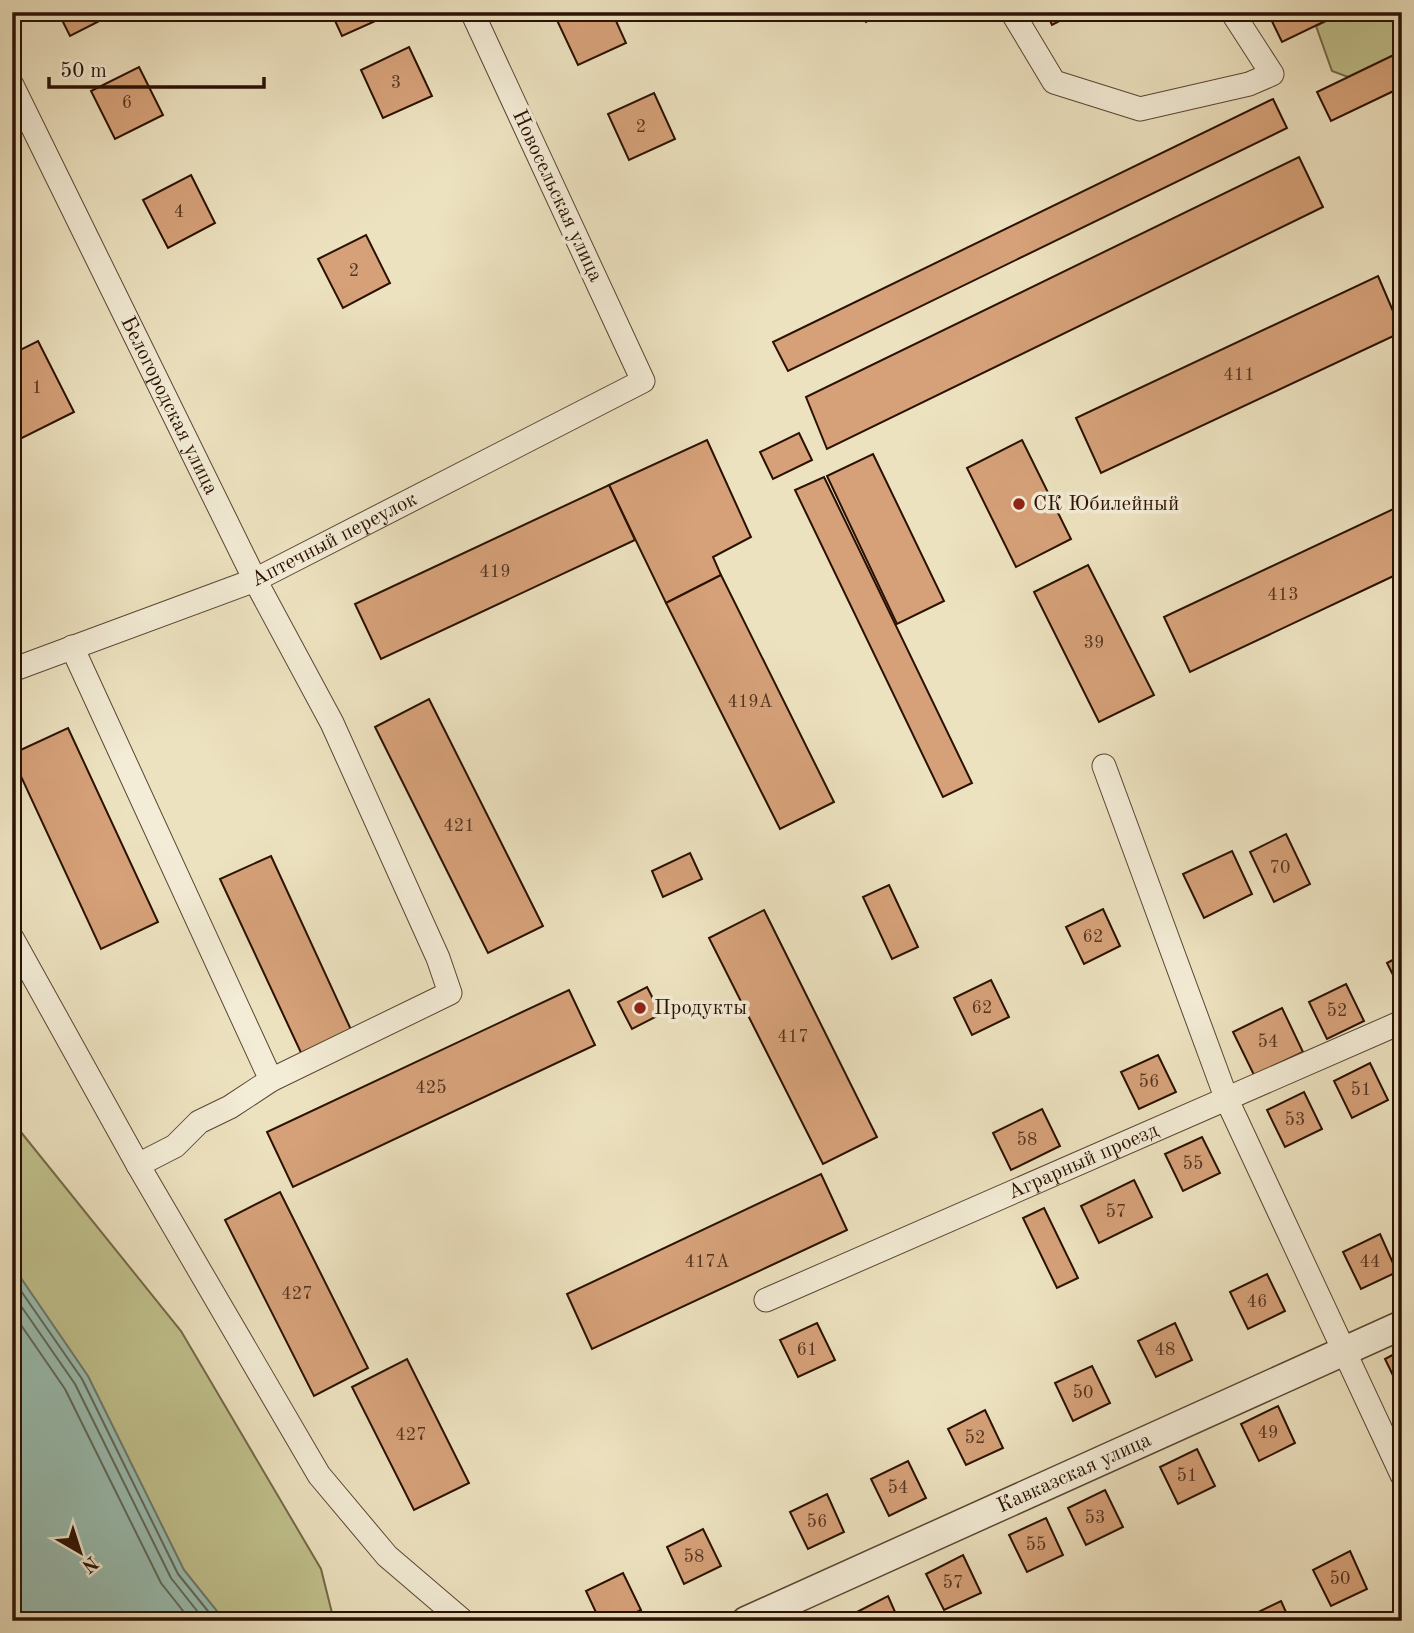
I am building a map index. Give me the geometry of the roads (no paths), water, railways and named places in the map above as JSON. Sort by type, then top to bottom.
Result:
[{"type":"street","name":"Новосельская улица","points":[[472,12],[643,380]]},
{"type":"street","points":[[1012,12],[1054,82],[1140,109],[1249,83],[1272,74],[1232,12]]},
{"type":"street","name":"Белогородская улица","points":[[12,85],[255,580],[332,723],[438,958],[450,993],[271,1080]]},
{"type":"street","name":"Аптечный переулок","points":[[12,670],[255,580],[643,380]]},
{"type":"street","points":[[72,647],[271,1080],[230,1107],[199,1122],[175,1146],[138,1166]]},
{"type":"street","points":[[1104,766],[1227,1100],[1402,1475]]},
{"type":"street","points":[[12,938],[138,1166],[319,1475],[387,1556],[463,1621]]},
{"type":"street","name":"Аграрный проезд","points":[[766,1300],[1402,1022]]},
{"type":"street","name":"Кавказская улица","points":[[746,1621],[1402,1325]]},
{"type":"water","points":[[12,1265],[88,1376],[184,1570],[225,1621],[12,1621]]},
{"type":"place","name":"СК Юбилейный","points":[[1019,504]]},
{"type":"place","name":"Продукты","points":[[640,1008]]}]
